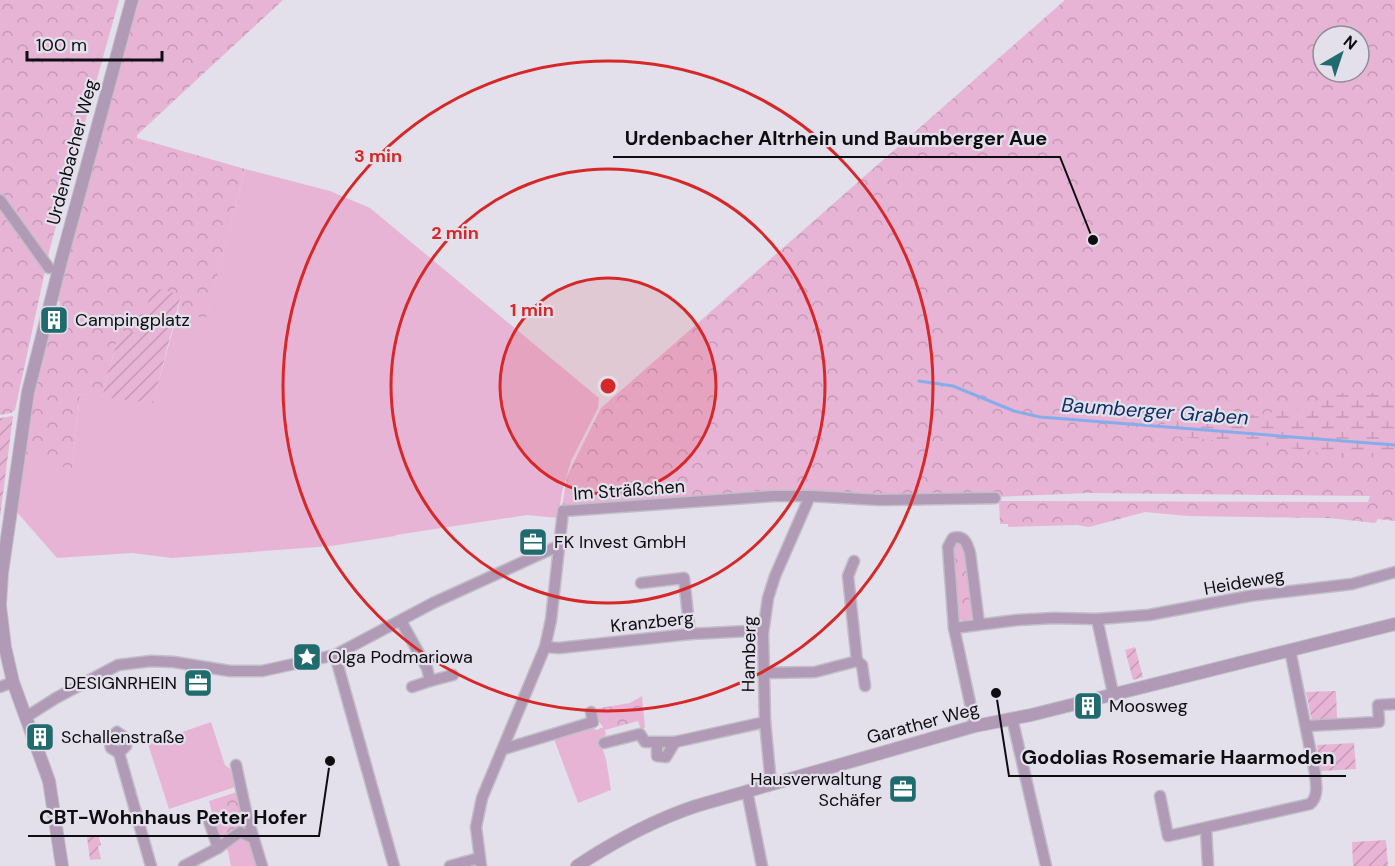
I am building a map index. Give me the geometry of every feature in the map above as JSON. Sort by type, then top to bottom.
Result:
[{"type":"street","name":"Urdenbacher Weg","points":[[62,866],[49,781],[13,682],[5,648],[0,605],[3,566],[28,392],[53,273],[132,0]]},
{"type":"street","points":[[0,200],[53,273]]},
{"type":"street","name":"Im Sträßchen","points":[[480,862],[476,826],[482,798],[544,647],[551,620],[563,511],[774,496],[880,500],[995,498]]},
{"type":"street","name":"Hamberg","points":[[771,784],[765,722],[763,633],[768,598],[775,576],[810,496]]},
{"type":"street","points":[[975,726],[954,628],[948,547],[952,538],[963,538],[968,544],[980,624]]},
{"type":"street","points":[[26,717],[118,665],[151,661],[174,662],[230,671],[262,671],[335,655],[443,598],[558,546]]},
{"type":"street","points":[[533,558],[550,566],[555,572]]},
{"type":"street","points":[[854,561],[848,576],[856,662]]},
{"type":"street","name":"Heideweg","points":[[954,628],[1054,618],[1097,619],[1149,615],[1259,595],[1343,585],[1395,572]]},
{"type":"street","points":[[641,583],[684,578],[690,634]]},
{"type":"street","points":[[1097,619],[1113,693]]},
{"type":"street","points":[[401,621],[426,668],[430,681]]},
{"type":"street","name":"Garather Weg","points":[[577,866],[630,834],[665,817],[747,791],[975,726],[1395,624]]},
{"type":"street","name":"Kranzberg","points":[[544,647],[559,648],[690,634],[749,631],[763,633]]},
{"type":"street","points":[[1160,796],[1168,836],[1311,804],[1314,801],[1315,773],[1290,650]]},
{"type":"street","points":[[335,655],[394,866]]},
{"type":"street","points":[[764,673],[815,672],[856,662],[862,665],[865,686]]},
{"type":"street","points":[[412,687],[453,675]]},
{"type":"street","points":[[0,687],[13,682]]},
{"type":"street","points":[[1306,726],[1379,722],[1378,705],[1395,704]]},
{"type":"street","points":[[504,749],[593,722],[591,712]]},
{"type":"street","points":[[1012,718],[1046,866]]},
{"type":"street","points":[[604,743],[640,734],[645,742],[675,742],[765,722]]},
{"type":"street","points":[[119,753],[151,866]]},
{"type":"street","points":[[236,765],[247,816],[262,866]]},
{"type":"street","points":[[747,791],[762,866]]},
{"type":"street","points":[[184,866],[218,848],[240,832],[247,816]]},
{"type":"street","points":[[209,821],[218,848]]},
{"type":"street","points":[[1206,829],[1208,866]]},
{"type":"street","points":[[240,832],[253,838]]},
{"type":"street","points":[[450,866],[480,862]]},
{"type":"green space","points":[[0,0],[119,0],[50,248],[15,410],[0,415]]},
{"type":"green space","points":[[139,0],[283,0],[137,135],[137,138],[245,169],[206,319],[178,311],[181,295],[138,335],[120,330],[102,397],[80,394],[72,469],[23,457],[30,410],[48,332],[52,333],[60,302],[56,300]]},
{"type":"green space","points":[[1065,0],[1395,0],[1395,521],[1378,519],[1375,523],[1329,518],[1188,516],[1145,512],[1089,527],[1077,525],[1008,527],[1008,524],[1000,524],[999,501],[1368,502],[1370,496],[1089,493],[946,499],[819,497],[562,507],[567,476],[601,408]]},
{"type":"green space","points":[[245,169],[330,191],[370,208],[599,398],[598,408],[571,461],[562,492],[558,518],[527,515],[331,546],[172,558],[132,553],[57,558],[16,511],[23,457],[72,468],[80,394],[153,402],[178,311],[206,318]]},
{"type":"green space","points":[[152,287],[181,295],[153,403],[102,397],[120,330],[139,334]]},
{"type":"green space","points":[[1348,391],[1395,395],[1395,457],[1341,458],[1307,450],[1172,436],[1164,427],[1166,420],[1261,414],[1299,409]]},
{"type":"green space","points":[[13,416],[0,517],[0,418]]},
{"type":"green space","points":[[953,544],[962,545],[964,550],[973,608],[972,618],[966,622],[958,619],[956,615]]},
{"type":"green space","points":[[1135,647],[1143,677],[1133,680],[1125,650]]},
{"type":"green space","points":[[1336,691],[1337,719],[1312,721],[1306,692]]},
{"type":"green space","points":[[642,696],[645,728],[641,729],[638,721],[605,730],[596,717],[594,709],[630,703]]},
{"type":"green space","points":[[211,722],[235,787],[169,809],[148,744]]},
{"type":"green space","points":[[593,727],[596,730],[604,727],[606,735],[599,739],[606,759],[611,790],[578,803],[554,739]]},
{"type":"green space","points":[[1354,743],[1356,769],[1321,771],[1317,745]]},
{"type":"green space","points":[[237,792],[242,819],[231,834],[223,838],[218,836],[209,801]]},
{"type":"green space","points":[[87,837],[99,837],[101,845],[98,846],[101,859],[90,860]]},
{"type":"green space","points":[[241,837],[250,840],[259,866],[231,866],[227,847]]},
{"type":"green space","points":[[1386,840],[1388,866],[1353,866],[1352,842]]},
{"type":"waterway","name":"Baumberger Graben","points":[[919,381],[953,386],[1014,411],[1040,417],[1395,445]]},
{"type":"place","name":"Urdenbacher Altrhein und Baumberger Aue","points":[[1093,240]]},
{"type":"place","name":"Campingplatz","points":[[54,320]]},
{"type":"place","name":"FK Invest GmbH","points":[[533,542]]},
{"type":"place","name":"Olga Podmariowa","points":[[307,657]]},
{"type":"place","name":"DESIGNRHEIN","points":[[198,683]]},
{"type":"place","name":"Godolias Rosemarie Haarmoden","points":[[996,693]]},
{"type":"place","name":"Moosweg","points":[[1088,706]]},
{"type":"place","name":"Schallenstraße","points":[[40,737]]},
{"type":"place","name":"CBT-Wohnhaus Peter Hofer","points":[[330,761]]},
{"type":"place","name":"Hausverwaltung Schäfer","points":[[903,789]]}]
